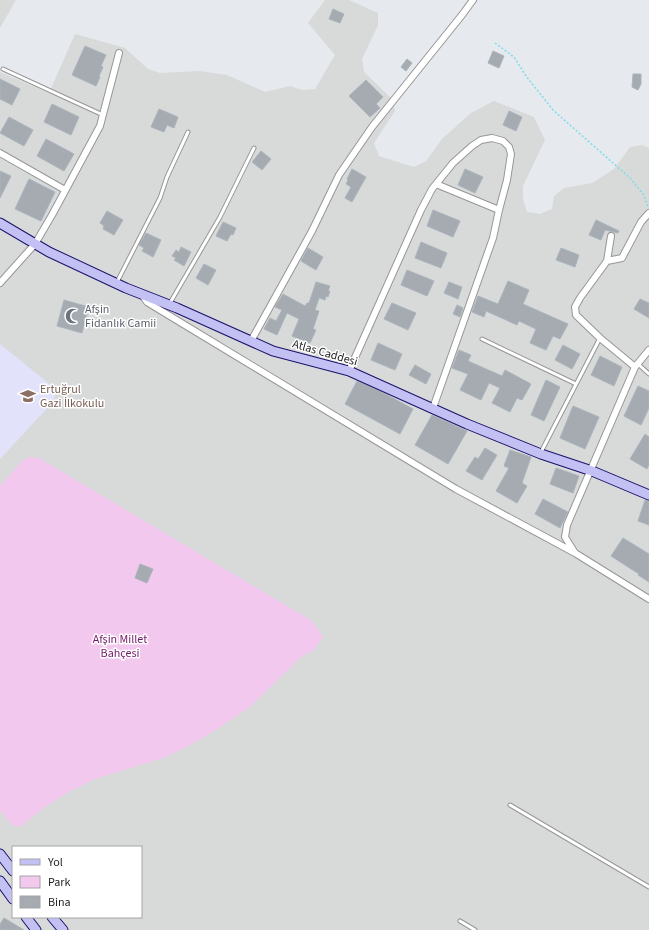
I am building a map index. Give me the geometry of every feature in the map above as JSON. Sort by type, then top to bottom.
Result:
[{"type":"street","points":[[251,341],[312,231],[339,175],[372,127],[473,0]]},
{"type":"street","points":[[0,282],[35,244],[100,126],[119,53]]},
{"type":"street","points":[[349,371],[421,210],[432,189],[453,163],[472,146],[481,140],[492,138],[503,141],[509,147],[510,154],[507,180],[493,238],[433,408]]},
{"type":"street","points":[[0,153],[65,190]]},
{"type":"street","points":[[436,184],[499,210]]},
{"type":"street","points":[[607,261],[622,258],[649,212]]},
{"type":"street","name":"Atlas Caddesi","points":[[0,223],[49,252],[117,284],[274,351],[349,371],[467,424],[540,454],[592,471],[649,495]]},
{"type":"street","points":[[611,236],[607,261],[580,298],[575,307],[576,314],[600,338],[636,366]]},
{"type":"street","points":[[141,294],[147,302],[456,490],[575,553],[649,599]]},
{"type":"street","points":[[575,553],[565,537],[567,525],[592,471],[636,366],[649,350]]},
{"type":"street","points":[[0,854],[12,870]]},
{"type":"street","points":[[0,882],[12,898]]},
{"type":"street","points":[[27,918],[36,930]]},
{"type":"street","points":[[53,918],[63,930]]},
{"type":"lane","points":[[3,68],[103,116]]},
{"type":"lane","points":[[117,284],[160,198],[167,177],[188,132]]},
{"type":"lane","points":[[169,305],[220,217],[254,148]]},
{"type":"lane","points":[[540,454],[600,338]]},
{"type":"lane","points":[[482,339],[576,384]]},
{"type":"lane","points":[[636,366],[649,374]]},
{"type":"lane","points":[[510,805],[649,886]]},
{"type":"lane","points":[[460,921],[475,930]]},
{"type":"path","points":[[495,43],[514,57],[526,76],[553,110],[630,178],[644,195],[649,212]]},
{"type":"shaded area","points":[[0,0],[16,0],[0,28]]},
{"type":"shaded area","points":[[325,0],[349,0],[378,13],[378,25],[362,59],[364,72],[391,98],[395,111],[374,143],[379,156],[414,167],[426,161],[442,139],[471,113],[494,101],[534,117],[545,140],[523,186],[523,199],[527,212],[540,214],[552,209],[554,196],[564,188],[592,183],[614,169],[630,147],[642,145],[649,148],[649,930],[0,930],[0,72],[49,93],[75,34],[125,48],[148,69],[160,73],[200,71],[227,75],[265,92],[290,86],[302,90],[315,89],[335,55],[308,23]]},
{"type":"shaded area","name":"Ertuğrul Gazi İlkokulu","points":[[0,344],[57,390],[53,402],[0,459]]},
{"type":"green space","name":"Afşin Millet Bahçesi","points":[[29,457],[39,458],[312,621],[323,637],[314,650],[301,657],[251,706],[219,728],[166,757],[95,779],[68,792],[38,812],[20,827],[12,825],[0,810],[0,486],[22,461]]},
{"type":"building","points":[[333,9],[344,14],[340,23],[329,19]]},
{"type":"building","points":[[85,46],[106,55],[101,66],[103,67],[96,86],[72,75]]},
{"type":"building","points":[[493,51],[504,56],[499,68],[488,63]]},
{"type":"building","points":[[407,59],[412,63],[406,71],[401,67]]},
{"type":"building","points":[[633,74],[641,74],[641,84],[638,90],[632,87]]},
{"type":"building","points":[[0,79],[20,89],[12,105],[0,99]]},
{"type":"building","points":[[366,80],[383,97],[376,104],[380,108],[370,117],[349,96]]},
{"type":"building","points":[[52,104],[79,117],[71,135],[44,122]]},
{"type":"building","points":[[159,109],[178,117],[174,128],[167,125],[164,132],[151,127]]},
{"type":"building","points":[[509,111],[522,117],[516,131],[503,125]]},
{"type":"building","points":[[9,117],[33,130],[24,146],[0,133]]},
{"type":"building","points":[[46,139],[74,154],[64,171],[37,156]]},
{"type":"building","points":[[261,151],[271,159],[262,170],[252,162]]},
{"type":"building","points":[[352,169],[366,177],[352,202],[345,198],[351,187],[346,184]]},
{"type":"building","points":[[465,169],[483,177],[475,193],[458,185]]},
{"type":"building","points":[[0,171],[11,176],[0,198]]},
{"type":"building","points":[[29,179],[55,192],[41,221],[15,209]]},
{"type":"building","points":[[433,210],[460,221],[453,237],[427,226]]},
{"type":"building","points":[[107,211],[123,220],[114,235],[103,229],[104,226],[100,223]]},
{"type":"building","points":[[596,220],[619,231],[618,233],[605,230],[601,240],[589,235]]},
{"type":"building","points":[[223,222],[236,228],[233,235],[231,234],[227,241],[216,236]]},
{"type":"building","points":[[146,233],[161,240],[153,257],[142,251],[144,248],[139,245]]},
{"type":"building","points":[[421,242],[447,253],[441,268],[415,258]]},
{"type":"building","points":[[181,247],[191,252],[184,266],[174,260],[176,258],[172,256],[176,250],[179,252]]},
{"type":"building","points":[[308,248],[323,257],[316,270],[301,261]]},
{"type":"building","points":[[561,248],[579,255],[575,267],[556,260]]},
{"type":"building","points":[[204,264],[216,270],[208,285],[196,278]]},
{"type":"building","points":[[407,270],[434,281],[427,296],[401,285]]},
{"type":"building","points":[[508,281],[529,290],[523,304],[568,324],[560,339],[553,336],[546,350],[530,343],[536,329],[519,321],[517,325],[486,311],[484,317],[472,312],[478,296],[498,304]]},
{"type":"building","points":[[316,282],[330,286],[328,291],[330,291],[325,300],[319,298],[315,310],[319,311],[313,329],[316,330],[310,343],[292,336],[299,319],[287,313],[277,335],[264,329],[270,318],[276,321],[282,310],[275,307],[283,294],[305,306],[309,303]]},
{"type":"building","points":[[449,282],[462,287],[458,299],[444,293]]},
{"type":"building","points":[[640,299],[649,303],[649,318],[634,309]]},
{"type":"building","name":"Afşin Fidanlık Camii","points":[[64,300],[89,307],[82,333],[57,326]]},
{"type":"building","points":[[392,303],[416,313],[408,330],[384,319]]},
{"type":"building","points":[[457,305],[463,308],[460,317],[453,314]]},
{"type":"building","points":[[378,343],[402,354],[395,370],[371,360]]},
{"type":"building","points":[[563,345],[580,354],[572,369],[555,360]]},
{"type":"building","points":[[459,350],[471,355],[468,361],[502,376],[505,370],[531,384],[522,400],[517,398],[510,412],[492,403],[500,388],[489,383],[481,400],[460,390],[468,374],[452,368]]},
{"type":"building","points":[[600,356],[622,367],[614,386],[591,375]]},
{"type":"building","points":[[415,365],[431,374],[426,384],[409,375]]},
{"type":"building","points":[[546,380],[560,387],[544,421],[531,415]]},
{"type":"building","points":[[357,381],[380,391],[413,409],[400,434],[345,404]]},
{"type":"building","points":[[638,386],[649,391],[649,408],[641,425],[624,416]]},
{"type":"building","points":[[573,406],[599,417],[585,449],[560,438]]},
{"type":"building","points":[[432,415],[467,431],[448,464],[415,445]]},
{"type":"building","points":[[645,434],[649,437],[649,465],[647,469],[630,459]]},
{"type":"building","points":[[485,448],[497,455],[482,480],[466,471],[475,457],[478,459]]},
{"type":"building","points":[[510,450],[531,457],[522,483],[527,486],[517,503],[496,491],[509,468],[504,466]]},
{"type":"building","points":[[556,468],[579,476],[573,493],[550,484]]},
{"type":"building","points":[[543,499],[568,512],[560,528],[535,514]]},
{"type":"building","points":[[645,500],[649,501],[649,525],[638,521]]},
{"type":"building","points":[[623,538],[649,554],[649,582],[611,556]]},
{"type":"building","points":[[140,564],[153,569],[147,583],[135,578]]},
{"type":"building","points":[[4,918],[24,930],[0,930],[0,924]]},
{"type":"place","name":"Afşin Fidanlık Camii","points":[[73,316]]},
{"type":"place","name":"Ertuğrul Gazi İlkokulu","points":[[28,396]]}]
